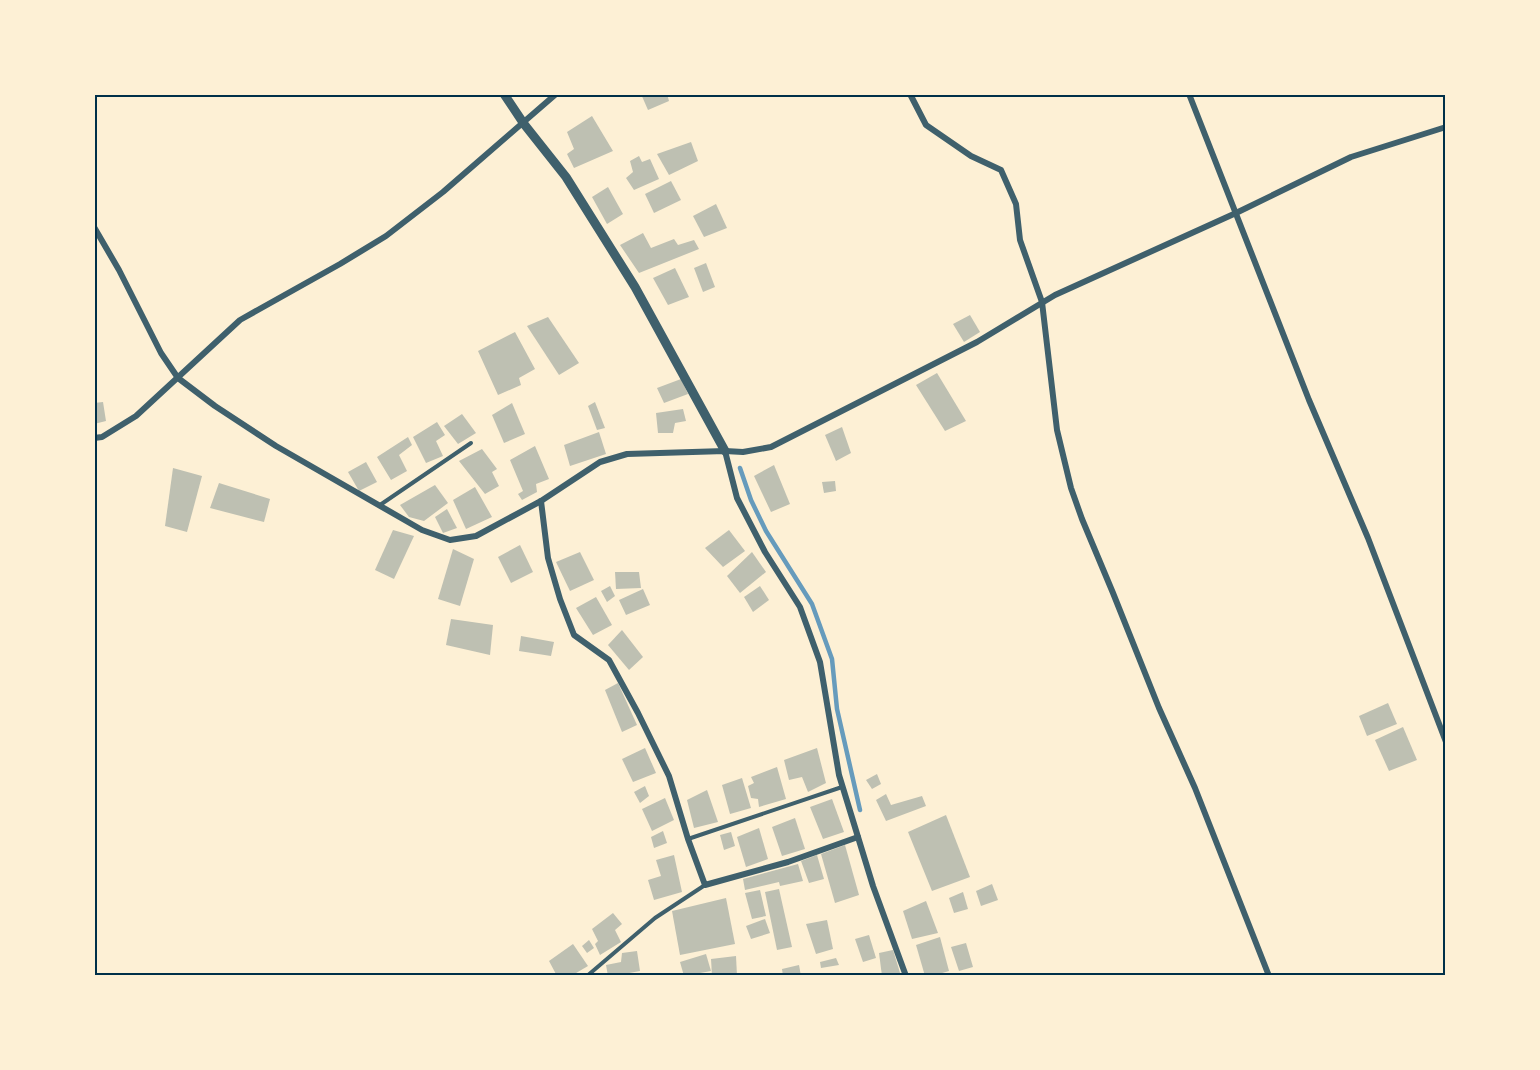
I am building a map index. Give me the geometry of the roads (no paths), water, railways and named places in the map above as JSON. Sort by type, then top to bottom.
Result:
[{"type":"street","points":[[504,94],[524,124],[566,177],[635,286],[725,451],[737,498],[765,552],[800,608],[820,662],[842,787],[873,886],[906,975]]},
{"type":"street","points":[[94,438],[102,437],[136,416],[240,320],[386,236],[443,192],[556,94]]},
{"type":"street","points":[[910,94],[926,125],[971,156],[1001,170],[1016,204],[1020,240],[1042,302],[1058,430],[1071,488],[1159,708],[1195,788],[1269,975]]},
{"type":"street","points":[[1189,94],[1309,400],[1368,538],[1446,742]]},
{"type":"street","points":[[94,226],[160,353],[178,378],[215,406],[276,446],[422,530],[450,540],[476,536],[541,501],[600,462],[627,454],[743,452],[771,447],[977,342],[1042,302],[1236,213],[1351,157],[1446,127]]},
{"type":"street","points":[[541,501],[548,558],[574,635],[609,660],[669,776],[705,885],[788,862],[858,837]]},
{"type":"lane","points":[[380,506],[471,443]]},
{"type":"lane","points":[[688,839],[842,787]]},
{"type":"lane","points":[[587,975],[655,918],[705,885]]},
{"type":"waterway","points":[[740,468],[751,500],[766,531],[812,604],[832,659],[837,709],[860,810]]}]
